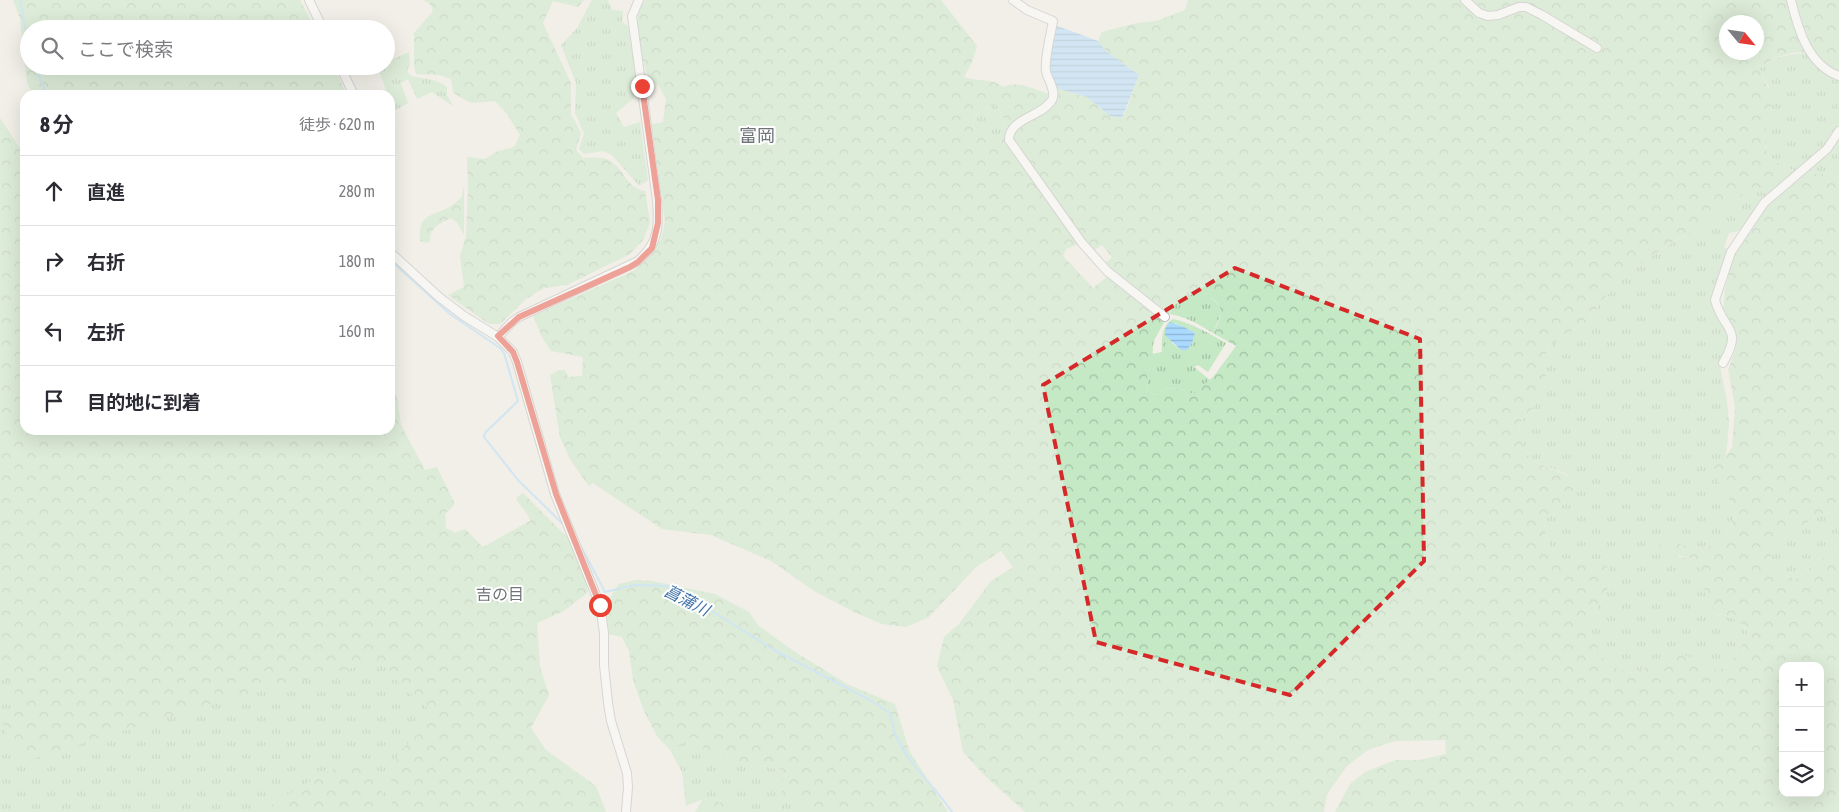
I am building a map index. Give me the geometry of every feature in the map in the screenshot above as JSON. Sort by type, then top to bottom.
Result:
[{"type":"street","points":[[309,0],[319,20]]},
{"type":"street","points":[[498,336],[519,317],[638,262],[652,248],[658,223],[658,200],[632,16],[639,0]]},
{"type":"street","points":[[1013,0],[1027,10],[1053,21],[1045,68],[1054,94],[1043,109],[1013,127],[1009,133],[1008,140],[1082,243],[1107,271],[1165,317]]},
{"type":"street","points":[[1465,0],[1479,13],[1488,16],[1498,15],[1519,7],[1526,7],[1597,48]]},
{"type":"street","points":[[1791,0],[1807,46],[1814,58],[1821,66],[1839,76]]},
{"type":"street","points":[[344,75],[352,90]]},
{"type":"street","points":[[1722,363],[1733,340],[1715,300],[1731,252],[1764,203],[1827,149],[1839,131]]},
{"type":"street","points":[[395,257],[439,297],[464,316],[498,336],[513,352],[556,494],[600,605],[608,703],[628,787],[626,812]]},
{"type":"highlighted area","points":[[1235,268],[1420,339],[1424,561],[1290,695],[1096,642],[1043,385]]},
{"type":"green space","points":[[13,0],[300,0],[310,20],[20,20]]},
{"type":"green space","points":[[424,0],[584,0],[578,7],[553,1],[543,23],[571,83],[571,114],[581,133],[576,150],[583,158],[607,159],[619,169],[630,183],[645,191],[650,223],[643,240],[630,254],[567,285],[544,288],[526,299],[500,324],[489,324],[448,295],[464,287],[460,256],[466,236],[467,157],[485,159],[498,151],[514,147],[520,135],[507,114],[495,101],[471,103],[453,93],[451,79],[439,75],[416,74],[414,65],[414,33],[433,11],[431,5]]},
{"type":"green space","points":[[592,0],[608,0],[612,10],[623,11],[622,22],[628,26],[638,86],[633,99],[616,113],[624,127],[640,122],[648,180],[639,186],[612,155],[603,151],[584,154],[579,149],[584,134],[575,113],[576,83],[561,45],[577,28]]},
{"type":"green space","points":[[645,0],[941,0],[977,46],[972,62],[964,77],[995,82],[1003,87],[1009,85],[1026,86],[1049,94],[1056,88],[1087,97],[1110,116],[1122,118],[1139,75],[1106,51],[1098,41],[1102,32],[1137,23],[1156,21],[1185,10],[1188,0],[1839,0],[1839,65],[1837,68],[1824,65],[1813,55],[1800,52],[1778,57],[1760,68],[1771,96],[1764,139],[1768,153],[1774,161],[1802,178],[1826,174],[1839,181],[1839,508],[1820,515],[1792,531],[1771,551],[1771,568],[1781,575],[1796,579],[1821,558],[1839,549],[1839,812],[1335,812],[1350,784],[1365,772],[1396,760],[1420,760],[1446,754],[1445,740],[1395,741],[1368,750],[1347,766],[1327,794],[1324,812],[1025,812],[984,775],[963,752],[953,700],[937,666],[944,637],[959,624],[991,581],[1013,567],[1001,551],[976,567],[929,617],[906,627],[882,624],[816,592],[771,561],[711,535],[662,529],[593,483],[589,486],[571,461],[560,437],[550,375],[559,370],[565,370],[568,377],[582,376],[583,357],[551,351],[543,339],[533,316],[633,271],[648,259],[661,239],[665,221],[652,124],[663,122],[666,99],[659,86],[649,81],[638,40],[640,9]],"holes":[[[996,105],[1003,116],[1005,127],[1005,136],[998,139],[990,133],[980,132],[973,126],[980,111]],[[1754,187],[1767,194],[1771,201],[1734,255],[1725,289],[1723,312],[1736,348],[1728,370],[1735,407],[1732,447],[1726,456],[1717,461],[1711,472],[1723,488],[1735,510],[1730,531],[1712,545],[1694,548],[1676,543],[1667,535],[1658,539],[1659,546],[1671,554],[1694,559],[1701,568],[1706,600],[1719,614],[1729,616],[1745,627],[1749,635],[1731,662],[1720,670],[1711,669],[1699,661],[1682,655],[1630,673],[1607,665],[1587,627],[1612,581],[1611,571],[1600,559],[1573,561],[1557,556],[1546,540],[1544,521],[1564,503],[1576,486],[1569,476],[1531,460],[1519,438],[1520,423],[1538,401],[1546,385],[1546,351],[1554,343],[1588,321],[1600,303],[1625,274],[1705,223]],[[1078,244],[1088,247],[1093,251],[1102,245],[1112,257],[1105,263],[1108,276],[1093,288],[1063,256],[1066,249]],[[1192,289],[1206,294],[1216,302],[1221,310],[1221,314],[1213,333],[1236,346],[1214,376],[1194,394],[1170,388],[1154,395],[1146,389],[1148,372],[1153,364],[1154,341],[1181,294]]]},
{"type":"green space","points":[[409,52],[410,65],[407,71],[411,76],[434,80],[443,84],[447,87],[447,95],[453,106],[432,92],[417,99],[408,79],[401,83],[408,103],[395,110],[395,90],[386,90],[380,75],[395,75],[395,58]]},
{"type":"green space","points":[[1806,53],[1814,55],[1837,68],[1839,65],[1839,181],[1833,177],[1802,178],[1792,170],[1774,161],[1767,153],[1764,140],[1769,87],[1761,74],[1760,68],[1782,57]]},
{"type":"green space","points":[[26,75],[337,75],[345,90],[30,90]]},
{"type":"green space","points":[[996,105],[1003,116],[1005,128],[1005,137],[998,139],[990,133],[980,132],[973,126],[976,117],[981,111]]},
{"type":"green space","points":[[0,118],[20,148],[20,435],[395,435],[395,394],[401,425],[425,470],[437,467],[455,504],[445,514],[446,528],[455,533],[465,529],[483,547],[530,521],[516,498],[523,493],[568,538],[586,579],[588,592],[564,611],[537,623],[540,667],[549,695],[531,728],[546,750],[596,786],[606,812],[392,812],[391,772],[401,750],[432,721],[427,707],[405,690],[380,661],[213,703],[29,760],[12,746],[3,726],[16,694],[0,668]]},
{"type":"green space","points":[[464,186],[464,235],[457,222],[451,218],[433,229],[430,241],[427,243],[420,241],[420,231],[425,219],[448,208],[461,198]]},
{"type":"green space","points":[[1754,187],[1767,193],[1739,231],[1729,233],[1724,247],[1728,249],[1712,302],[1714,311],[1730,341],[1719,362],[1727,401],[1729,424],[1726,456],[1717,461],[1712,472],[1735,510],[1730,531],[1712,545],[1693,548],[1676,543],[1667,535],[1679,557],[1694,559],[1701,567],[1704,582],[1719,614],[1737,620],[1749,635],[1731,662],[1720,670],[1711,669],[1699,661],[1682,655],[1630,673],[1607,666],[1587,627],[1612,581],[1600,559],[1573,561],[1557,557],[1546,540],[1544,521],[1564,503],[1569,475],[1531,460],[1519,438],[1520,423],[1538,401],[1546,385],[1546,351],[1554,343],[1588,321],[1600,303],[1625,274],[1705,223]]},
{"type":"green space","points":[[1192,289],[1209,296],[1222,310],[1213,333],[1192,321],[1170,314],[1178,298]]},
{"type":"green space","points":[[1173,319],[1187,323],[1226,343],[1208,372],[1198,365],[1194,367],[1210,380],[1194,394],[1170,388],[1154,395],[1146,389],[1148,372],[1153,364],[1152,354],[1162,352],[1163,333],[1169,322]],"holes":[[[1175,323],[1195,333],[1190,347],[1181,350],[1172,343]]]},
{"type":"green space","points":[[1839,508],[1839,549],[1821,558],[1796,579],[1781,575],[1771,568],[1771,551],[1792,531],[1820,515]]},
{"type":"green space","points":[[0,572],[409,622],[493,812],[0,812]]},
{"type":"green space","points":[[636,580],[652,581],[715,594],[749,612],[759,626],[792,650],[847,684],[895,704],[909,750],[948,812],[808,812],[808,807],[781,797],[784,770],[708,754],[693,736],[670,750],[657,736],[644,711],[633,680],[629,651],[622,637],[608,634],[607,613],[614,590],[619,584]]},
{"type":"green space","points":[[693,736],[708,754],[784,770],[808,807],[808,812],[762,812],[703,799],[686,806],[682,772],[670,750]]},
{"type":"green space","points":[[353,760],[376,769],[386,812],[260,812],[317,777]]},
{"type":"green space","points":[[703,799],[755,810],[762,812],[695,812]]},
{"type":"water","points":[[1055,25],[1098,41],[1106,51],[1139,75],[1122,118],[1110,116],[1087,97],[1056,88],[1047,69]]},
{"type":"water","points":[[1170,322],[1195,333],[1192,343],[1187,350],[1181,350],[1165,335],[1165,329]]},
{"type":"waterway","name":"菖蒲川","points":[[20,0],[24,20]]},
{"type":"waterway","name":"菖蒲川","points":[[39,75],[45,90]]},
{"type":"waterway","name":"菖蒲川","points":[[395,264],[450,314],[500,348],[504,353],[518,401],[485,433],[484,437],[518,480],[565,526]]},
{"type":"waterway","name":"菖蒲川","points":[[578,541],[605,592],[635,585],[667,586],[699,603],[774,650],[868,699],[890,713],[901,747],[952,812]]},
{"type":"district","name":"富岡","points":[[757,135]]},
{"type":"district","name":"吉の目","points":[[500,594]]},
{"type":"route","points":[[600,605],[556,494],[517,362],[513,352],[498,336],[519,317],[630,267],[652,248],[658,223],[658,200],[642,86]]}]
